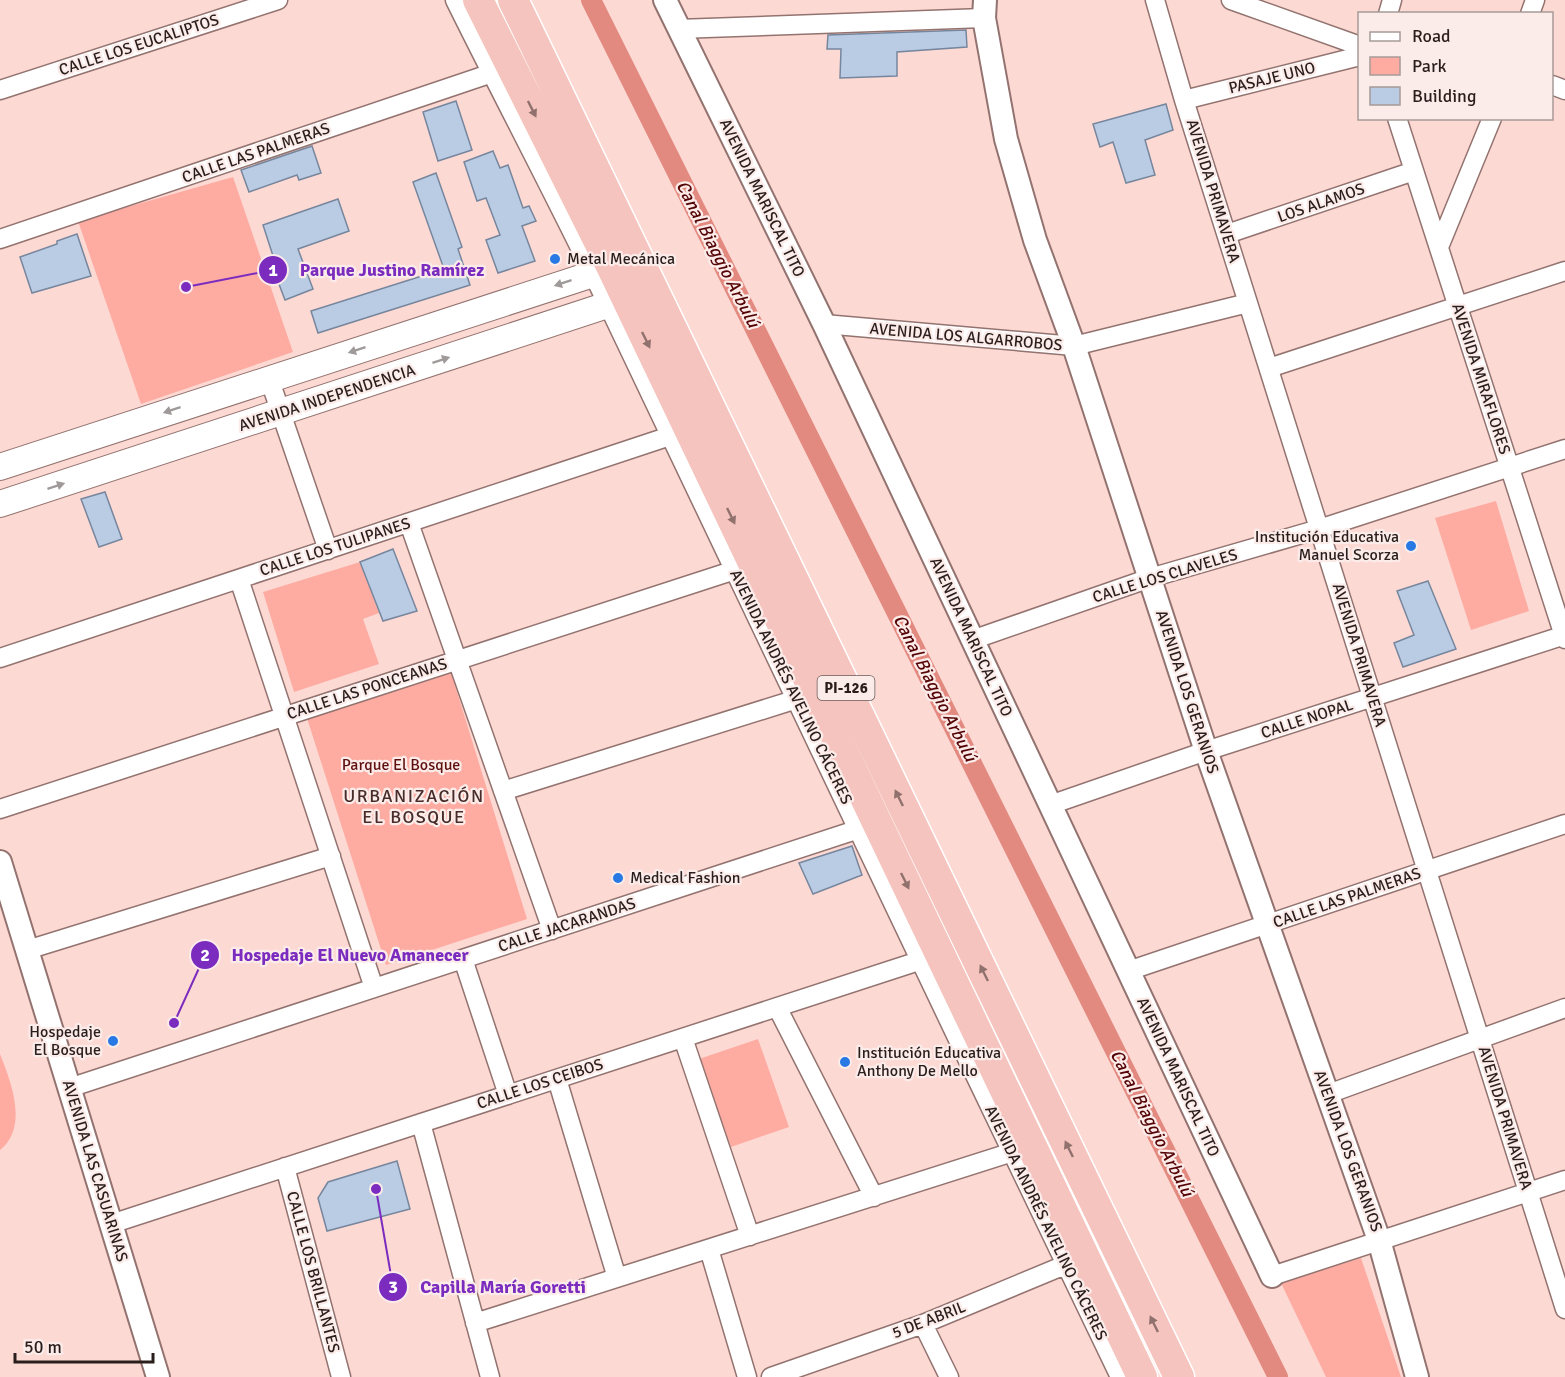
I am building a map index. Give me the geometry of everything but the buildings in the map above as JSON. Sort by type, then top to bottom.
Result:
[{"type":"highway","name":"AVENIDA ANDRÉS AVELINO CÁCERES","points":[[478,0],[501,70],[614,267],[629,298],[929,957],[1075,1261],[1142,1377]]},
{"type":"highway","name":"AVENIDA ANDRÉS AVELINO CÁCERES","points":[[513,0],[614,267]]},
{"type":"highway","name":"AVENIDA ANDRÉS AVELINO CÁCERES","points":[[629,298],[969,942],[1179,1377]]},
{"type":"main road","points":[[0,467],[614,267]]},
{"type":"main road","name":"AVENIDA INDEPENDENCIA","points":[[0,504],[629,298]]},
{"type":"street","name":"CALLE LOS EUCALIPTOS","points":[[0,90],[278,0]]},
{"type":"street","name":"AVENIDA ANDRÉS AVELINO CÁCERES","points":[[454,0],[501,70]]},
{"type":"street","name":"AVENIDA MARISCAL TITO","points":[[665,0],[824,324],[1272,1276]]},
{"type":"street","name":"AVENIDA PRIMAVERA","points":[[1155,0],[1184,100],[1565,1309]]},
{"type":"street","points":[[1231,0],[1358,46]]},
{"type":"street","points":[[678,29],[985,9]]},
{"type":"street","name":"AVENIDA LOS GERANIOS","points":[[985,9],[1006,139],[1035,240],[1074,346],[1206,752],[1379,1240],[1418,1377]]},
{"type":"street","name":"PASAJE UNO","points":[[1184,100],[1358,56]]},
{"type":"street","name":"CALLE LAS PALMERAS","points":[[0,239],[501,70]]},
{"type":"street","name":"AVENIDA MIRAFLORES","points":[[1398,120],[1565,636]]},
{"type":"street","points":[[1439,247],[1491,120]]},
{"type":"street","name":"LOS ALAMOS","points":[[1227,234],[1414,171]]},
{"type":"street","points":[[1269,368],[1457,304],[1565,271]]},
{"type":"street","name":"AVENIDA ANDRÉS AVELINO CÁCERES","points":[[629,298],[670,436],[859,829],[929,957]]},
{"type":"street","name":"AVENIDA LOS ALGARROBOS","points":[[824,324],[1074,346],[1248,303]]},
{"type":"street","points":[[269,378],[328,549]]},
{"type":"street","name":"CALLE LOS TULIPANES","points":[[0,658],[670,436]]},
{"type":"street","name":"CALLE LOS CLAVELES","points":[[972,640],[1150,578],[1319,529],[1565,449]]},
{"type":"street","points":[[409,523],[552,930]]},
{"type":"street","name":"CALLE LAS PONCEANAS","points":[[0,808],[735,570]]},
{"type":"street","points":[[239,579],[374,988]]},
{"type":"street","name":"CALLE NOPAL","points":[[1050,806],[1206,752],[1565,636]]},
{"type":"street","points":[[503,791],[796,699]]},
{"type":"street","name":"CALLE LAS PALMERAS","points":[[1128,971],[1565,824]]},
{"type":"street","name":"CALLE JACARANDAS","points":[[69,1088],[859,829]]},
{"type":"street","points":[[27,950],[331,856]]},
{"type":"street","name":"AVENIDA LAS CASUARINAS","points":[[0,862],[158,1377]]},
{"type":"street","name":"CALLE LOS CEIBOS","points":[[111,1224],[683,1038],[969,942]]},
{"type":"street","points":[[464,959],[508,1095]]},
{"type":"street","points":[[777,1007],[874,1197]]},
{"type":"street","points":[[1328,1094],[1565,1008]]},
{"type":"street","points":[[683,1038],[750,1236]]},
{"type":"street","points":[[557,1079],[617,1278]]},
{"type":"street","points":[[422,1123],[490,1377]]},
{"type":"street","points":[[475,1323],[1022,1150]]},
{"type":"street","name":"CALLE LOS BRILLANTES","points":[[285,1167],[341,1377]]},
{"type":"street","points":[[1272,1276],[1565,1180]]},
{"type":"street","points":[[709,1249],[747,1377]]},
{"type":"street","name":"AVENIDA ANDRÉS AVELINO CÁCERES","points":[[1075,1261],[1120,1377]]},
{"type":"street","name":"5 DE ABRIL","points":[[771,1377],[923,1324],[1075,1261]]},
{"type":"street","points":[[923,1324],[949,1377]]},
{"type":"green space","points":[[233,177],[293,352],[141,404],[78,221]]},
{"type":"green space","points":[[1496,501],[1529,611],[1471,630],[1435,518]]},
{"type":"green space","points":[[360,562],[379,613],[363,619],[379,664],[294,692],[263,592]]},
{"type":"green space","name":"Parque El Bosque","points":[[450,669],[527,919],[386,965],[305,712]]},
{"type":"green space","points":[[758,1039],[789,1127],[731,1147],[699,1059]]},
{"type":"green space","points":[[0,1054],[9,1078],[16,1117],[9,1140],[0,1150]]},
{"type":"green space","points":[[1361,1258],[1401,1377],[1326,1377],[1281,1283]]},
{"type":"waterway","name":"Canal Biaggio Arbulú","points":[[591,0],[1278,1377]]},
{"type":"place","name":"Metal Mecánica","points":[[555,259]]},
{"type":"place","name":"Parque Justino Ramírez","points":[[186,287]]},
{"type":"place","name":"Institución Educativa Manuel Scorza","points":[[1411,546]]},
{"type":"place","name":"Medical Fashion","points":[[618,878]]},
{"type":"place","name":"Hospedaje El Nuevo Amanecer","points":[[174,1023]]},
{"type":"place","name":"Hospedaje El Bosque","points":[[113,1041]]},
{"type":"place","name":"Institución Educativa Anthony De Mello","points":[[845,1062]]},
{"type":"place","name":"Capilla María Goretti","points":[[376,1189]]},
{"type":"district","name":"URBANIZACIÓN EL BOSQUE","points":[[414,806]]}]
